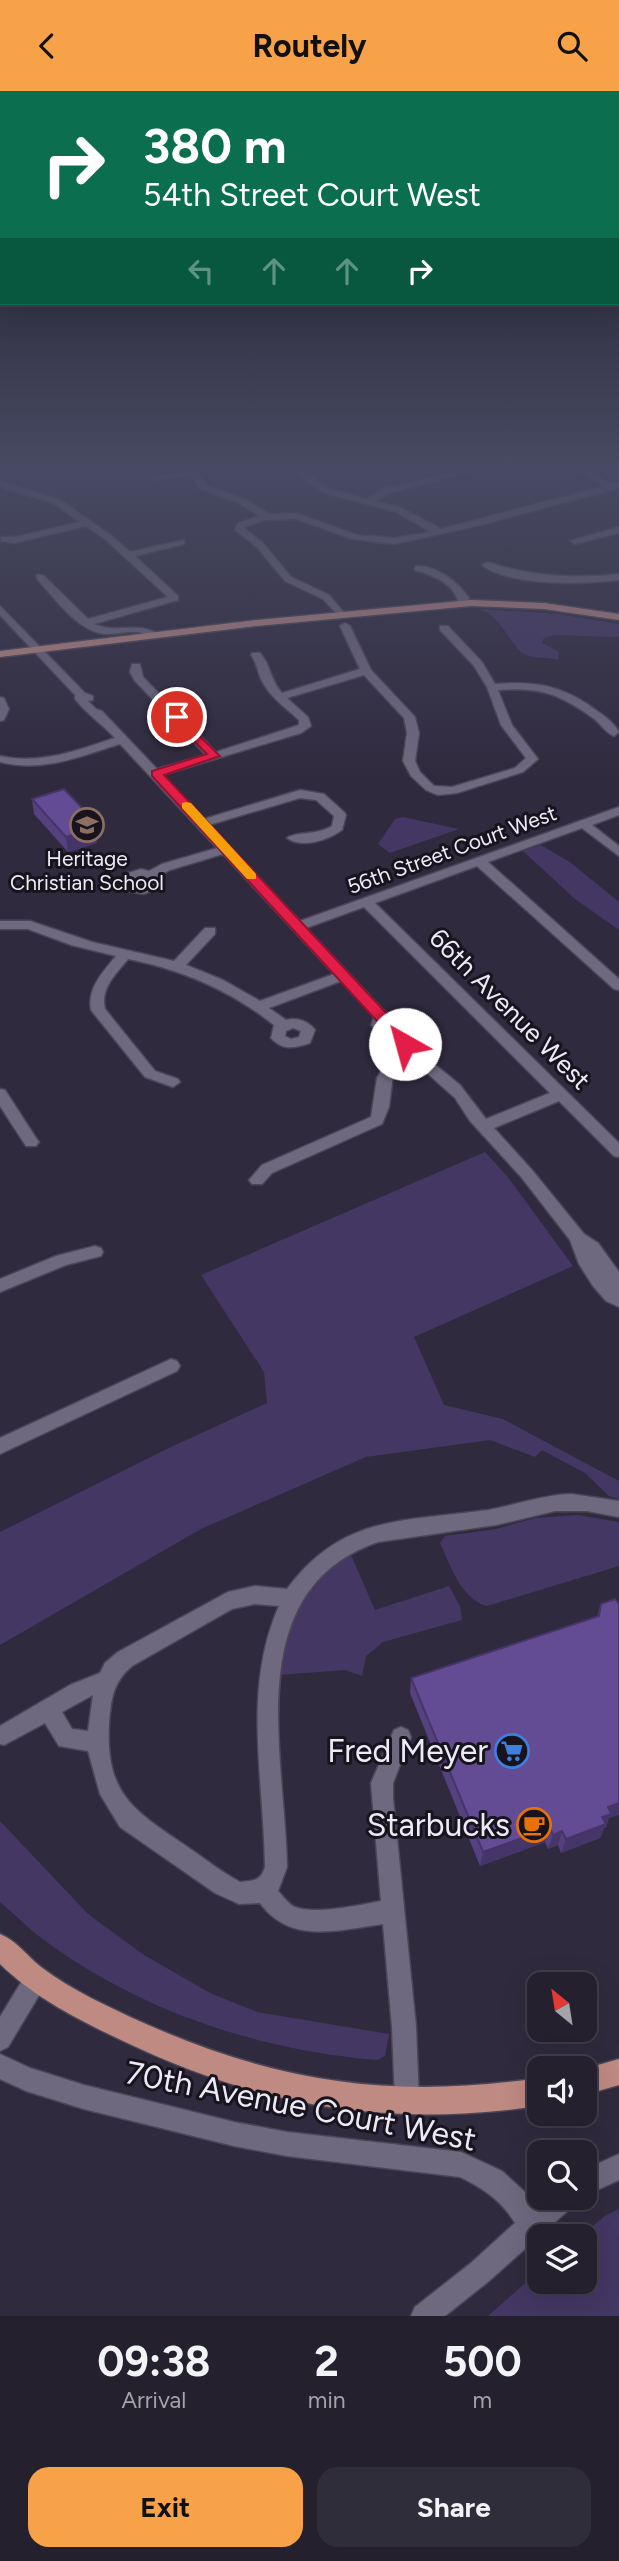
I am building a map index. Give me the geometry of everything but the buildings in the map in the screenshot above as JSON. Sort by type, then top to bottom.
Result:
[{"type":"main road","points":[[0,654],[230,627],[343,621],[465,604],[545,608],[619,618]]},
{"type":"main road","points":[[0,1947],[36,1979],[137,2035],[186,2056],[259,2080],[322,2095],[407,2101],[453,2102],[527,2093]]},
{"type":"main road","points":[[597,2078],[619,2071]]},
{"type":"street","points":[[87,623],[175,598],[143,569]]},
{"type":"street","points":[[280,569],[288,579],[326,597],[343,621],[366,671],[409,717],[413,733],[409,754],[411,768],[429,788],[453,791],[519,770],[529,763],[531,755],[507,725],[492,687],[470,653],[444,628]]},
{"type":"street","points":[[420,569],[441,576],[456,587],[465,604]]},
{"type":"street","points":[[498,569],[509,573],[576,580],[619,577]]},
{"type":"street","points":[[40,577],[87,623],[100,630],[143,628],[154,636]]},
{"type":"street","points":[[0,609],[81,695],[80,699],[92,712],[98,713],[157,773],[344,975],[381,1016],[378,1025],[394,1043],[405,1044],[423,1062],[431,1079],[463,1113],[480,1122],[527,1174],[578,1238],[592,1247],[619,1285]]},
{"type":"street","points":[[157,773],[297,731],[304,726],[304,719],[265,680],[262,663],[256,655]]},
{"type":"street","points":[[136,666],[135,672],[139,679],[214,756]]},
{"type":"street","points":[[280,697],[366,671]]},
{"type":"street","points":[[492,687],[535,685],[559,690],[604,720],[614,733]]},
{"type":"street","points":[[0,700],[4,709],[0,718]]},
{"type":"street","points":[[0,759],[17,763],[37,763],[124,739]]},
{"type":"street","points":[[203,823],[300,794],[320,797],[340,815],[338,827],[329,833],[309,838],[293,838]]},
{"type":"street","name":"56th Street Court West","points":[[298,926],[619,811]]},
{"type":"street","points":[[584,824],[619,852]]},
{"type":"street","points":[[152,875],[166,867],[225,849]]},
{"type":"street","points":[[479,861],[619,986]]},
{"type":"street","name":"66th Avenue West","points":[[366,901],[619,1152]]},
{"type":"street","points":[[0,925],[21,922],[36,925],[74,942],[177,966],[218,983],[260,1006],[282,1025]]},
{"type":"street","points":[[177,966],[211,931]]},
{"type":"street","points":[[127,953],[99,989],[96,1003],[101,1015],[150,1073],[173,1082]]},
{"type":"street","points":[[260,1006],[344,975]]},
{"type":"street","points":[[257,1179],[267,1169],[358,1131],[377,1120],[384,1109],[382,1083],[387,1072],[423,1062]]},
{"type":"street","points":[[0,1094],[30,1142]]},
{"type":"street","points":[[480,1122],[561,1094]]},
{"type":"street","points":[[578,1238],[579,1252],[611,1296],[619,1301]]},
{"type":"street","points":[[0,1286],[62,1260],[95,1252]]},
{"type":"street","points":[[0,1446],[171,1366]]},
{"type":"street","points":[[292,1598],[254,1595],[228,1601],[125,1659],[112,1670],[100,1704],[99,1741],[105,1785],[128,1819],[231,1890],[246,1894],[264,1890],[272,1881],[276,1867],[268,1669],[276,1632],[292,1598],[313,1570],[326,1558],[369,1535],[394,1528],[491,1518],[552,1503],[582,1502],[619,1509]]},
{"type":"street","points":[[4,1735],[48,1709],[107,1680]]},
{"type":"street","points":[[48,1709],[66,1739],[99,1741]]},
{"type":"street","points":[[401,1737],[383,1783],[380,1912],[404,2027],[407,2101]]},
{"type":"street","points":[[264,1890],[278,1907],[296,1919],[380,1912]]},
{"type":"street","points":[[0,2039],[36,1979]]},
{"type":"street","name":"70th Avenue Court West","points":[[0,2066],[26,2078],[83,2097],[234,2134],[287,2144],[461,2165],[493,2180],[517,2202],[530,2224]]},
{"type":"street","points":[[597,2178],[619,2167]]},
{"type":"street","points":[[532,2224],[549,2210]]},
{"type":"street","points":[[424,2316],[480,2272],[527,2229]]},
{"type":"shaded area","points":[[479,609],[557,614],[619,624],[619,637],[553,635],[544,638],[542,643],[559,652],[558,660],[529,656],[521,652],[492,616]]},
{"type":"shaded area","points":[[403,817],[459,829],[390,853],[378,844],[395,819]]},
{"type":"shaded area","points":[[541,845],[571,863],[619,902],[619,930],[575,899],[523,851]]},
{"type":"shaded area","points":[[485,1152],[507,1176],[573,1266],[414,1337],[444,1405],[503,1419],[619,1481],[619,1499],[609,1496],[585,1473],[542,1450],[535,1457],[490,1440],[366,1457],[201,1529],[0,1645],[0,1532],[173,1446],[267,1403],[264,1372],[201,1275]]},
{"type":"shaded area","points":[[577,1515],[619,1522],[619,1566],[487,1606],[463,1589],[440,1543],[445,1536],[496,1529],[535,1518]]},
{"type":"shaded area","points":[[351,1555],[375,1610],[449,1586],[460,1606],[462,1620],[383,1642],[366,1656],[362,1676],[346,1670],[277,1675],[287,1637],[307,1592],[333,1567]]},
{"type":"shaded area","points":[[0,1821],[88,1914],[144,1955],[210,1993],[257,2012],[389,2034],[385,2056],[378,2060],[332,2055],[242,2036],[155,2004],[74,1961],[36,1934],[0,1902]]},
{"type":"shaded area","points":[[619,2209],[619,2316],[488,2316],[527,2282],[527,2294],[597,2294],[595,2224]]},
{"type":"slow traffic","points":[[186,805],[251,877]]},
{"type":"place","name":"Heritage Christian School","points":[[87,825]]},
{"type":"place","name":"Fred Meyer","points":[[512,1751]]},
{"type":"place","name":"Starbucks","points":[[534,1825]]},
{"type":"route","points":[[177,717],[214,756],[157,773],[381,1016],[404,1037],[405,1044]]}]
